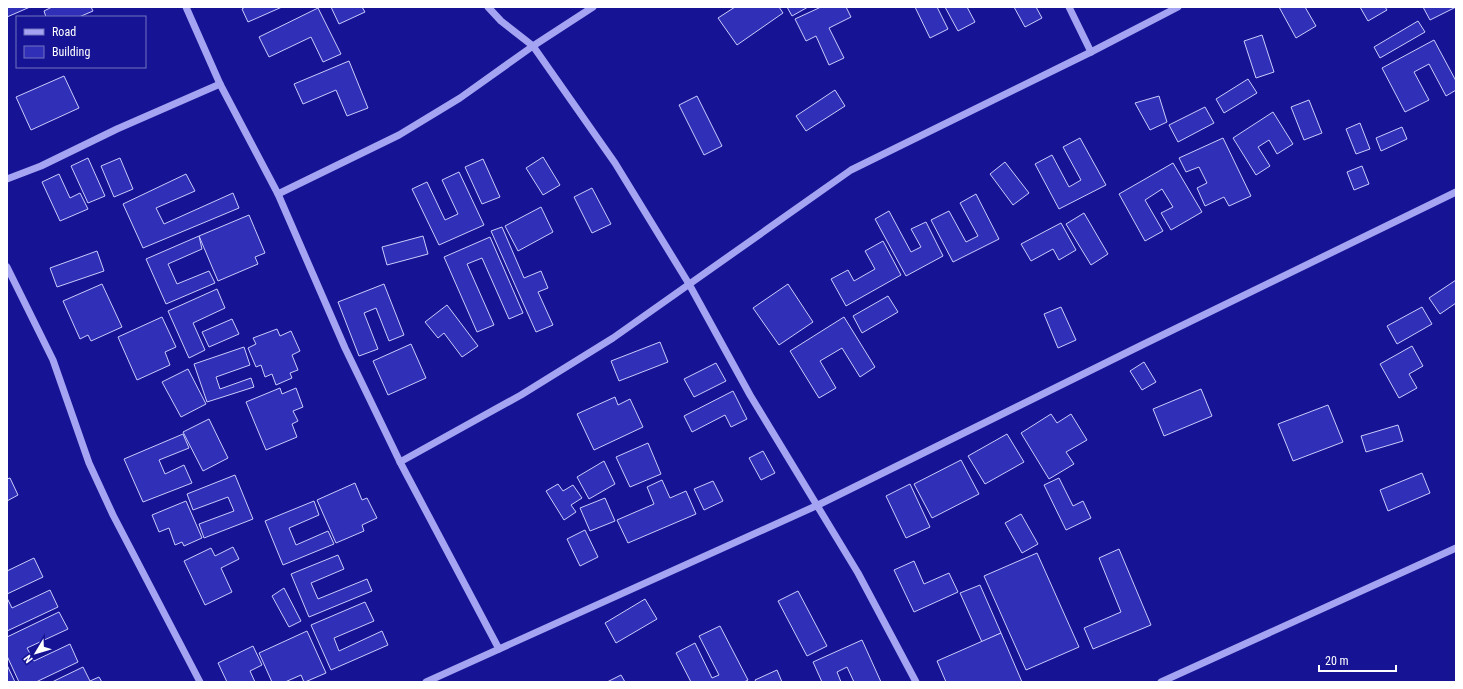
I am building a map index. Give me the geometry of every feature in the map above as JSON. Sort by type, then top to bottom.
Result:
[{"type":"street","points":[[186,7],[220,84],[278,194],[345,348],[400,462],[499,649]]},
{"type":"street","points":[[488,7],[501,21],[533,46],[615,163],[689,284],[750,395],[858,572],[916,682]]},
{"type":"street","points":[[278,194],[399,135],[460,98],[533,46],[593,7]]},
{"type":"street","points":[[1068,7],[1091,52]]},
{"type":"street","points":[[400,462],[541,382],[613,338],[850,170],[1091,52],[1178,7]]},
{"type":"street","points":[[7,179],[41,166],[117,129],[220,84]]},
{"type":"street","points":[[426,682],[818,505],[1456,192]]},
{"type":"street","points":[[7,267],[53,360],[89,463],[113,515],[200,682]]},
{"type":"street","points":[[1161,682],[1456,548]]},
{"type":"building","points":[[7,7],[30,7],[7,17]]},
{"type":"building","points":[[52,7],[91,7],[93,11],[81,16],[46,16],[44,11]]},
{"type":"building","points":[[245,7],[282,7],[248,22],[242,9]]},
{"type":"building","points":[[331,7],[362,7],[365,12],[339,24]]},
{"type":"building","points":[[735,7],[779,7],[783,13],[737,45],[718,18]]},
{"type":"building","points":[[787,7],[808,7],[792,16]]},
{"type":"building","points":[[821,7],[846,7],[851,17],[829,28],[844,58],[829,65],[816,36],[806,41],[795,19]]},
{"type":"building","points":[[915,7],[937,7],[948,29],[930,38]]},
{"type":"building","points":[[945,7],[967,7],[975,22],[958,31]]},
{"type":"building","points":[[1014,7],[1036,7],[1042,18],[1025,27]]},
{"type":"building","points":[[1279,7],[1305,7],[1316,26],[1296,38]]},
{"type":"building","points":[[1360,7],[1385,7],[1387,10],[1368,21]]},
{"type":"building","points":[[1423,7],[1456,7],[1430,20]]},
{"type":"building","points":[[318,8],[341,54],[323,62],[311,37],[269,57],[259,37]]},
{"type":"building","points":[[1418,21],[1425,32],[1380,58],[1374,47]]},
{"type":"building","points":[[1262,35],[1274,72],[1256,78],[1244,41]]},
{"type":"building","points":[[1434,40],[1456,81],[1456,90],[1446,96],[1429,64],[1414,72],[1429,100],[1405,112],[1382,68]]},
{"type":"building","points":[[349,61],[368,108],[347,116],[336,90],[303,104],[294,84]]},
{"type":"building","points":[[64,76],[79,108],[31,130],[16,97]]},
{"type":"building","points":[[1248,79],[1257,93],[1224,113],[1216,99]]},
{"type":"building","points":[[835,90],[845,106],[806,131],[796,116]]},
{"type":"building","points":[[697,96],[722,146],[704,155],[679,105]]},
{"type":"building","points":[[1159,96],[1167,122],[1150,130],[1135,103]]},
{"type":"building","points":[[1309,100],[1322,133],[1304,140],[1291,107]]},
{"type":"building","points":[[1205,107],[1214,123],[1178,142],[1169,125]]},
{"type":"building","points":[[1273,112],[1293,144],[1277,154],[1269,140],[1258,147],[1270,166],[1256,175],[1233,138]]},
{"type":"building","points":[[1360,123],[1370,149],[1356,154],[1346,129]]},
{"type":"building","points":[[1402,127],[1407,139],[1381,151],[1376,138]]},
{"type":"building","points":[[1080,138],[1106,185],[1059,209],[1035,164],[1052,155],[1069,187],[1081,180],[1063,147]]},
{"type":"building","points":[[1223,138],[1251,196],[1229,206],[1224,197],[1205,206],[1197,188],[1207,183],[1199,167],[1186,172],[1179,158]]},
{"type":"building","points":[[543,157],[560,185],[543,195],[526,168]]},
{"type":"building","points":[[88,158],[105,196],[88,203],[71,166]]},
{"type":"building","points":[[120,158],[133,189],[114,197],[101,166]]},
{"type":"building","points":[[483,159],[500,197],[482,204],[465,167]]},
{"type":"building","points":[[1005,162],[1029,193],[1013,205],[990,174]]},
{"type":"building","points":[[1173,163],[1202,212],[1171,230],[1161,213],[1173,207],[1162,189],[1145,200],[1163,231],[1145,241],[1119,194]]},
{"type":"building","points":[[1362,166],[1369,184],[1354,190],[1347,172]]},
{"type":"building","points":[[459,172],[484,225],[439,245],[412,189],[427,182],[445,220],[458,214],[442,180]]},
{"type":"building","points":[[59,174],[70,198],[80,193],[88,209],[60,221],[42,182]]},
{"type":"building","points":[[186,174],[195,191],[156,208],[164,224],[233,193],[239,208],[143,248],[123,204]]},
{"type":"building","points":[[592,188],[611,224],[592,233],[574,197]]},
{"type":"building","points":[[976,194],[999,239],[953,262],[931,220],[949,211],[966,242],[978,236],[960,203]]},
{"type":"building","points":[[541,207],[553,232],[518,251],[505,226]]},
{"type":"building","points":[[889,211],[911,252],[921,247],[911,229],[926,222],[943,256],[906,276],[875,219]]},
{"type":"building","points":[[1084,213],[1108,254],[1091,265],[1066,224]]},
{"type":"building","points":[[249,215],[265,253],[255,257],[258,264],[218,281],[199,236]]},
{"type":"building","points":[[1061,223],[1076,250],[1059,260],[1053,249],[1031,261],[1021,244]]},
{"type":"building","points":[[502,227],[524,278],[541,271],[548,288],[538,292],[553,325],[536,332],[491,231]]},
{"type":"building","points":[[199,236],[202,249],[168,264],[177,284],[209,271],[215,283],[166,304],[146,259]]},
{"type":"building","points":[[423,236],[428,254],[387,265],[382,247]]},
{"type":"building","points":[[490,237],[523,313],[509,319],[482,258],[467,264],[494,325],[477,332],[444,257]]},
{"type":"building","points":[[883,241],[901,275],[846,306],[831,279],[848,270],[854,281],[875,269],[865,251]]},
{"type":"building","points":[[97,251],[104,271],[57,287],[50,268]]},
{"type":"building","points":[[1456,280],[1456,303],[1440,314],[1429,298]]},
{"type":"building","points":[[102,284],[122,327],[91,341],[88,335],[80,339],[63,301]]},
{"type":"building","points":[[384,284],[404,335],[389,341],[376,308],[364,313],[378,349],[359,356],[338,302]]},
{"type":"building","points":[[788,284],[813,322],[779,345],[753,308]]},
{"type":"building","points":[[217,289],[225,308],[193,323],[205,350],[189,358],[168,311]]},
{"type":"building","points":[[888,296],[898,312],[862,333],[853,316]]},
{"type":"building","points":[[447,305],[478,346],[462,357],[444,333],[438,338],[425,322]]},
{"type":"building","points":[[1061,307],[1076,340],[1058,348],[1044,314]]},
{"type":"building","points":[[1422,307],[1432,324],[1397,344],[1387,326]]},
{"type":"building","points":[[162,317],[176,347],[165,352],[170,365],[137,380],[118,337]]},
{"type":"building","points":[[844,317],[875,367],[860,377],[842,348],[820,361],[836,388],[819,398],[790,351]]},
{"type":"building","points":[[232,319],[239,334],[209,347],[202,332]]},
{"type":"building","points":[[277,329],[280,336],[291,331],[300,351],[292,355],[298,370],[290,373],[292,378],[276,385],[272,374],[265,377],[261,365],[256,367],[248,348],[256,344],[253,338]]},
{"type":"building","points":[[660,342],[668,362],[619,381],[611,361]]},
{"type":"building","points":[[411,344],[426,378],[388,395],[373,361]]},
{"type":"building","points":[[1412,346],[1423,366],[1409,374],[1417,388],[1399,398],[1380,364]]},
{"type":"building","points":[[244,347],[250,365],[216,377],[220,389],[251,378],[254,387],[207,402],[194,364]]},
{"type":"building","points":[[1144,362],[1156,382],[1142,390],[1130,371]]},
{"type":"building","points":[[716,363],[726,381],[694,397],[684,379]]},
{"type":"building","points":[[188,369],[206,404],[181,417],[162,382]]},
{"type":"building","points":[[280,388],[282,394],[296,388],[303,407],[293,411],[298,421],[292,424],[297,437],[266,450],[246,402]]},
{"type":"building","points":[[1201,389],[1212,416],[1164,436],[1153,409]]},
{"type":"building","points":[[733,391],[747,419],[731,427],[725,415],[692,432],[684,416]]},
{"type":"building","points":[[615,397],[618,405],[630,399],[643,427],[594,450],[577,414]]},
{"type":"building","points":[[1328,405],[1343,442],[1293,461],[1278,424]]},
{"type":"building","points":[[1051,414],[1057,423],[1071,414],[1087,440],[1066,452],[1074,464],[1049,479],[1021,433]]},
{"type":"building","points":[[209,419],[228,458],[203,471],[183,432]]},
{"type":"building","points":[[1398,425],[1403,441],[1366,452],[1361,436]]},
{"type":"building","points":[[183,434],[189,448],[159,460],[165,474],[184,465],[192,483],[143,502],[124,459]]},
{"type":"building","points":[[1007,434],[1024,462],[985,484],[968,456]]},
{"type":"building","points":[[648,443],[661,474],[630,487],[616,457]]},
{"type":"building","points":[[763,451],[775,473],[761,480],[749,458]]},
{"type":"building","points":[[961,460],[979,494],[932,518],[914,484]]},
{"type":"building","points":[[604,461],[615,484],[589,499],[577,477]]},
{"type":"building","points":[[1422,473],[1430,493],[1388,511],[1380,490]]},
{"type":"building","points":[[235,475],[253,519],[204,538],[199,524],[234,511],[228,497],[193,510],[187,494]]},
{"type":"building","points":[[10,478],[18,495],[7,501],[7,479]]},
{"type":"building","points":[[1059,478],[1073,506],[1083,501],[1091,518],[1066,530],[1044,485]]},
{"type":"building","points":[[662,480],[670,498],[686,491],[696,514],[628,543],[617,520],[654,504],[647,487]]},
{"type":"building","points":[[713,481],[723,501],[704,510],[694,489]]},
{"type":"building","points":[[355,483],[362,500],[367,498],[377,518],[362,525],[364,531],[336,543],[317,500]]},
{"type":"building","points":[[558,484],[563,491],[573,485],[582,498],[571,505],[576,512],[564,520],[546,491]]},
{"type":"building","points":[[910,484],[930,527],[906,538],[886,496]]},
{"type":"building","points":[[605,498],[615,521],[590,531],[580,508]]},
{"type":"building","points":[[186,501],[202,538],[184,546],[182,542],[175,545],[169,528],[159,532],[152,515]]},
{"type":"building","points":[[314,501],[319,515],[289,528],[296,545],[328,531],[334,544],[283,565],[265,521]]},
{"type":"building","points":[[1021,514],[1038,544],[1022,553],[1005,523]]},
{"type":"building","points":[[585,530],[598,557],[580,566],[567,539]]},
{"type":"building","points":[[233,547],[239,559],[221,568],[232,592],[205,605],[184,561],[211,548],[215,556]]},
{"type":"building","points":[[1119,549],[1151,625],[1093,649],[1084,628],[1121,612],[1099,558]]},
{"type":"building","points":[[1037,553],[1079,647],[1026,670],[984,576]]},
{"type":"building","points":[[338,555],[344,569],[311,583],[318,599],[367,579],[372,591],[309,617],[291,574]]},
{"type":"building","points":[[34,558],[43,577],[7,594],[7,571]]},
{"type":"building","points":[[914,561],[924,584],[949,573],[958,592],[914,612],[894,570]]},
{"type":"building","points":[[980,585],[1001,633],[982,642],[960,593]]},
{"type":"building","points":[[284,588],[301,621],[289,627],[272,596]]},
{"type":"building","points":[[50,590],[58,607],[7,631],[7,598],[12,608]]},
{"type":"building","points":[[798,591],[827,646],[807,656],[778,601]]},
{"type":"building","points":[[645,599],[657,619],[616,643],[605,623]]},
{"type":"building","points":[[365,602],[374,621],[334,638],[339,651],[382,631],[388,645],[331,670],[311,625]]},
{"type":"building","points":[[59,612],[68,629],[27,648],[34,661],[70,644],[78,662],[36,682],[19,682],[7,656],[7,637]]},
{"type":"building","points":[[720,626],[748,680],[744,682],[691,682],[676,653],[695,643],[712,678],[719,675],[699,636]]},
{"type":"building","points":[[307,631],[326,673],[305,682],[301,675],[285,682],[272,682],[259,653]]},
{"type":"building","points":[[1001,633],[1022,682],[946,682],[937,661]]},
{"type":"building","points":[[862,640],[881,682],[854,682],[847,667],[837,672],[841,682],[822,682],[813,662]]},
{"type":"building","points":[[253,646],[262,665],[250,671],[255,682],[227,682],[218,663]]},
{"type":"building","points":[[7,665],[15,682],[7,682]]},
{"type":"building","points":[[83,667],[90,681],[99,677],[102,682],[52,682]]},
{"type":"building","points":[[777,670],[782,682],[756,682],[755,680]]},
{"type":"building","points":[[621,675],[625,682],[607,682]]}]
